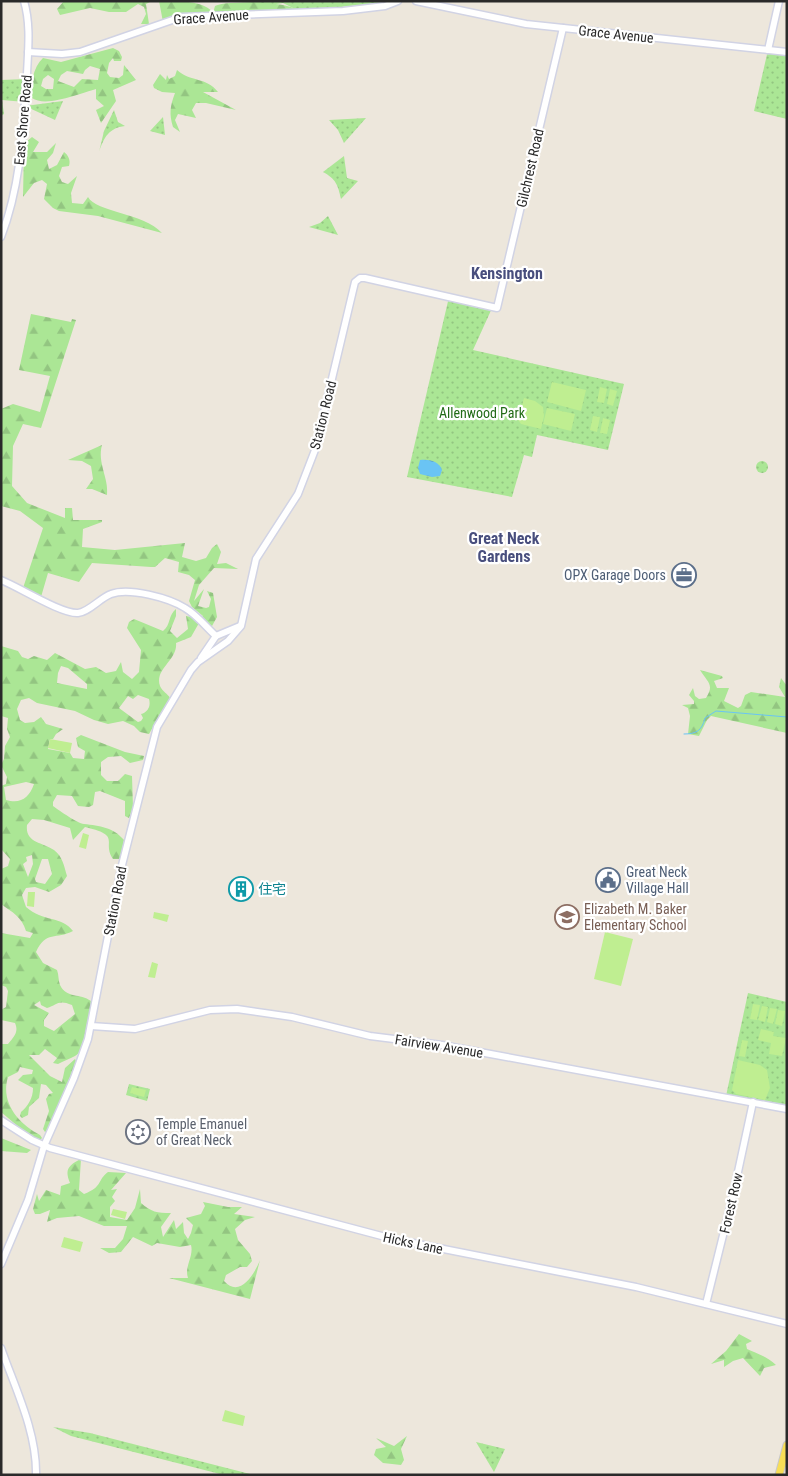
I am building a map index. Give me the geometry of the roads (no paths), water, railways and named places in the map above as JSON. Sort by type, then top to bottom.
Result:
[{"type":"main road","points":[[779,1475],[787,1445]]},
{"type":"street","name":"East Shore Road","points":[[1,237],[17,184],[28,52],[28,29],[24,1]]},
{"type":"street","name":"Grace Avenue","points":[[28,52],[62,54],[80,52],[181,17],[343,11],[385,6],[398,1]]},
{"type":"street","name":"Grace Avenue","points":[[416,1],[515,22],[787,52]]},
{"type":"street","points":[[768,50],[779,1]]},
{"type":"street","name":"Gilchrest Road","points":[[497,308],[563,28]]},
{"type":"street","name":"Station Road","points":[[198,662],[228,641],[241,626],[256,559],[298,494],[315,450],[356,279],[365,278],[497,308]]},
{"type":"street","points":[[1,580],[76,613],[84,611],[114,593],[144,594],[185,607],[216,636],[241,626]]},
{"type":"street","name":"Station Road","points":[[44,1146],[74,1078],[91,1026],[121,867],[156,729],[191,670],[216,636]]},
{"type":"street","name":"Fairview Avenue","points":[[91,1026],[135,1030],[210,1010],[237,1009],[292,1017],[370,1036],[442,1046],[787,1109]]},
{"type":"street","name":"Forest Row","points":[[706,1304],[734,1195],[753,1102]]},
{"type":"street","points":[[1,1120],[44,1146],[28,1200],[1,1264]]},
{"type":"street","name":"Hicks Lane","points":[[44,1146],[393,1239],[636,1287],[787,1324]]},
{"type":"street","points":[[1,1348],[27,1421],[35,1451],[36,1475]]},
{"type":"water","points":[[420,460],[430,460],[439,464],[442,470],[440,476],[432,477],[420,474],[418,468]]},
{"type":"waterway","points":[[684,734],[698,731],[705,718],[716,711],[787,717]]},
{"type":"place","name":"OPX Garage Doors","points":[[684,575]]},
{"type":"place","name":"Great Neck Village Hall","points":[[608,880]]},
{"type":"place","name":"住宅","points":[[241,889]]},
{"type":"place","name":"Elizabeth M. Baker Elementary School","points":[[567,917]]},
{"type":"place","name":"Temple Emanuel of Great Neck","points":[[138,1132]]},
{"type":"district","name":"Kensington","points":[[507,273]]},
{"type":"district","name":"Great Neck Gardens","points":[[504,547]]},
{"type":"park label","name":"Allenwood Park","points":[[482,413]]}]
